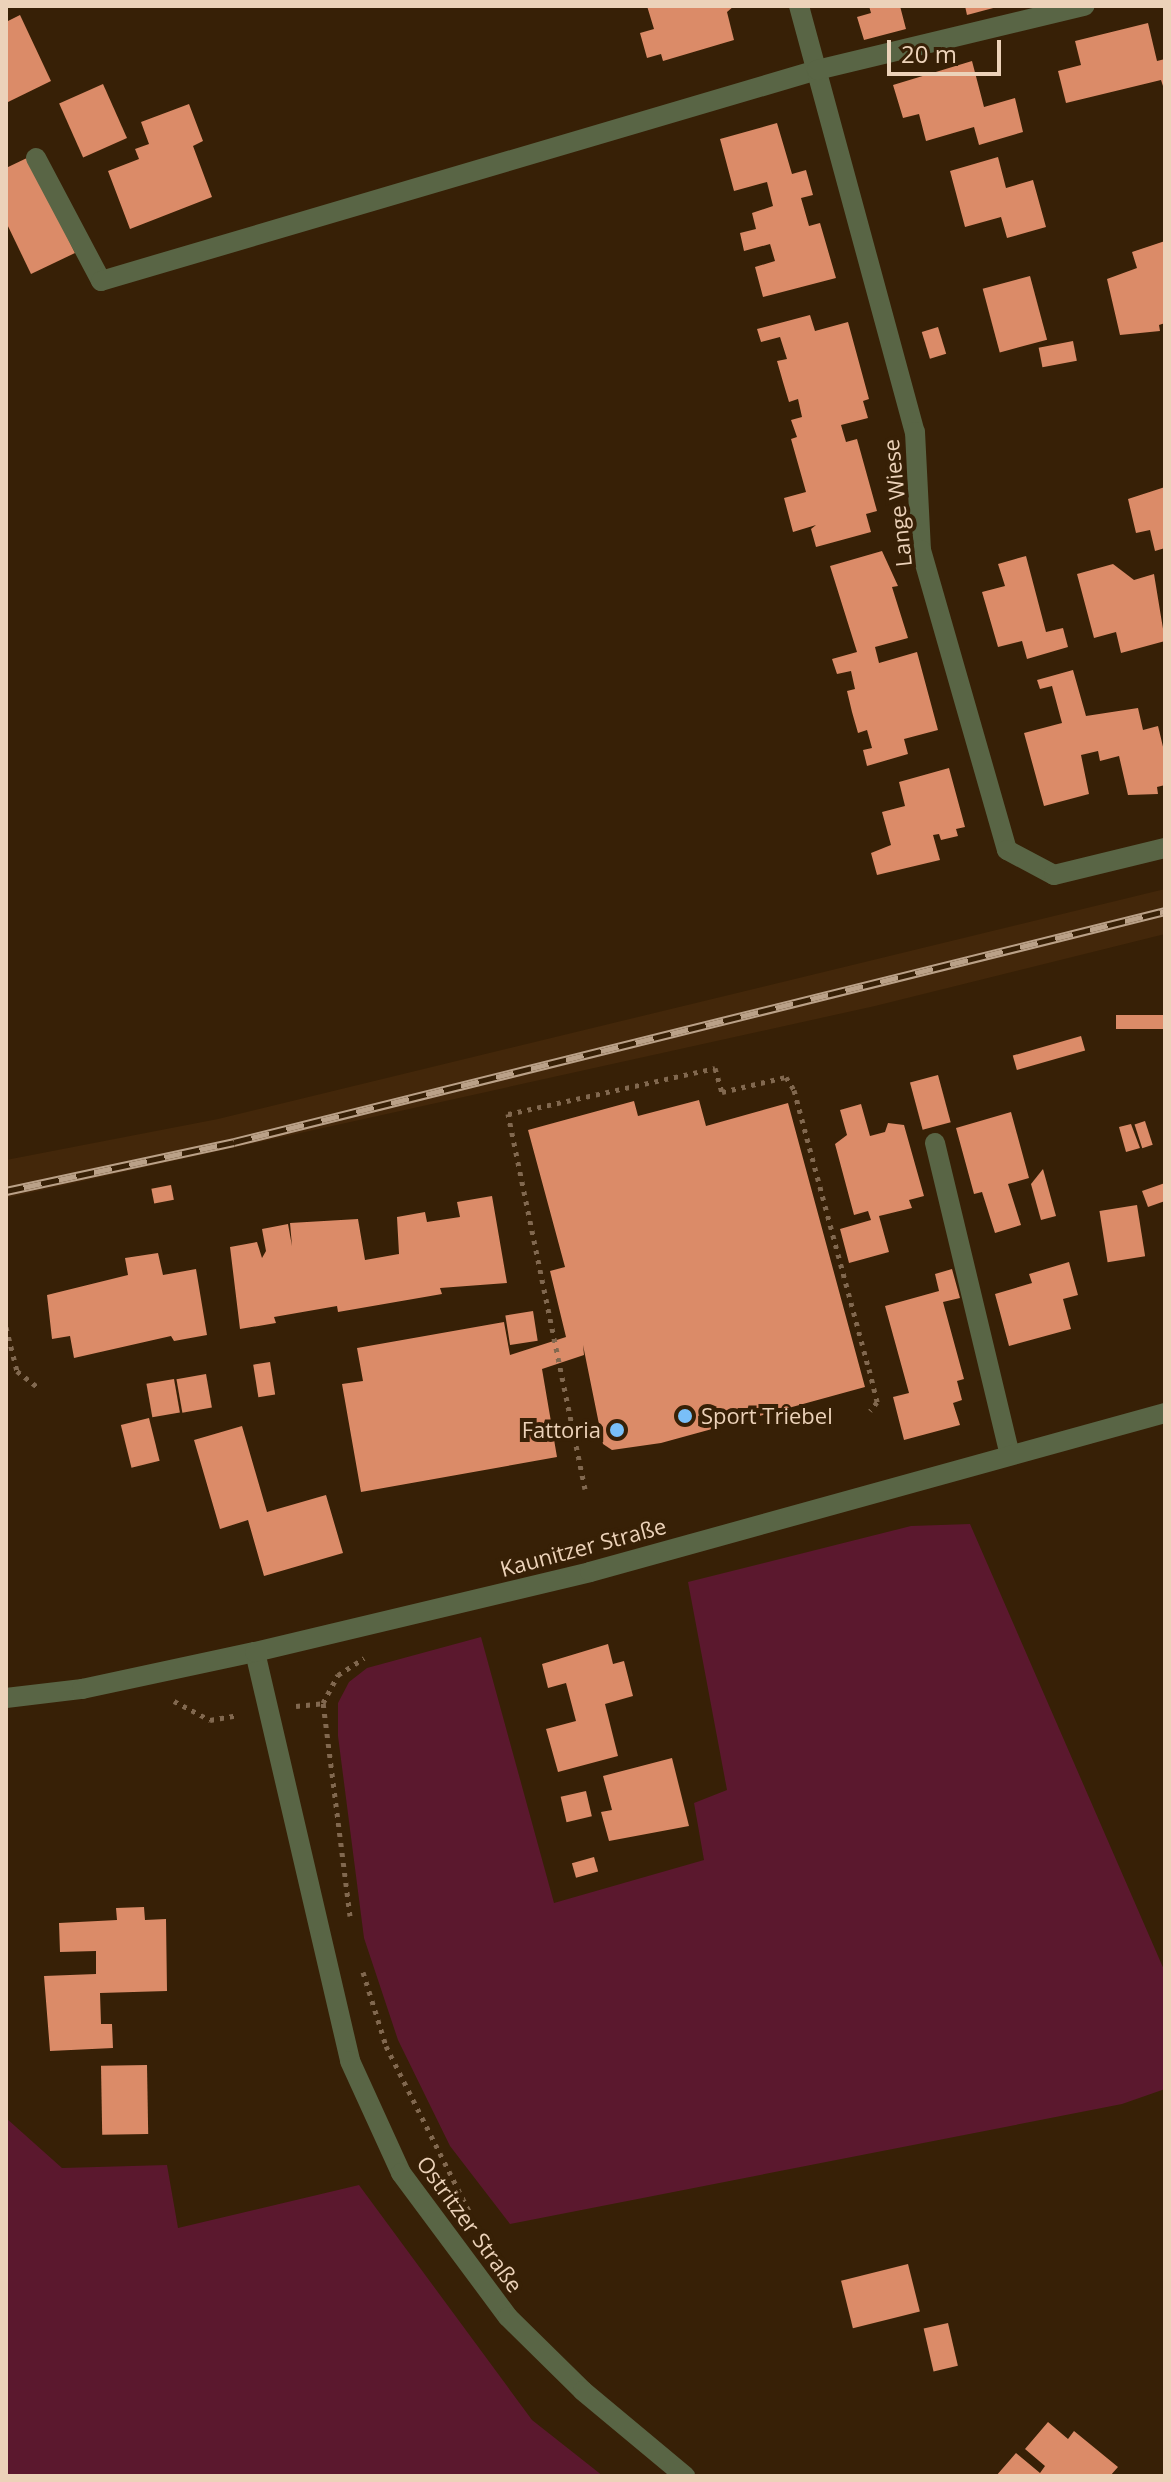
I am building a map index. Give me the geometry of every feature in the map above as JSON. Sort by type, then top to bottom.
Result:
[{"type":"street","name":"Lange Wiese","points":[[799,6],[915,432],[921,550],[1007,850],[1054,875],[1165,848]]},
{"type":"street","points":[[36,158],[101,281],[817,70],[1084,6]]},
{"type":"street","points":[[935,1143],[1010,1455]]},
{"type":"street","name":"Kaunitzer Straße","points":[[6,1698],[82,1689],[255,1652],[590,1572],[1165,1413]]},
{"type":"street","name":"Ostritzer Straße","points":[[255,1652],[350,2061],[401,2173],[508,2317],[583,2391],[685,2476]]},
{"type":"path","points":[[585,1489],[508,1114],[715,1068],[722,1092],[786,1077],[794,1090],[869,1369],[877,1402],[870,1411]]},
{"type":"path","points":[[6,1327],[17,1371],[39,1388]]},
{"type":"path","points":[[323,1703],[350,1923]]},
{"type":"path","points":[[361,1965],[386,2046],[473,2218]]},
{"type":"shaded area","points":[[1165,889],[1165,934],[875,1006],[6,1198],[6,1160],[218,1119]]},
{"type":"shaded area","points":[[970,1524],[1165,1972],[1165,2089],[1122,2104],[510,2224],[450,2146],[398,2040],[364,1938],[338,1736],[338,1703],[349,1682],[367,1668],[481,1637],[554,1903],[704,1860],[694,1803],[727,1790],[688,1582],[911,1526]]},
{"type":"shaded area","points":[[6,2118],[62,2168],[167,2165],[178,2228],[359,2185],[532,2420],[603,2476],[6,2476]]},
{"type":"building","points":[[647,6],[734,6],[727,12],[734,40],[663,61],[661,54],[647,58],[640,33],[654,29]]},
{"type":"building","points":[[869,6],[900,6],[906,29],[864,40],[857,17],[871,13]]},
{"type":"building","points":[[965,6],[997,6],[997,7],[967,15]]},
{"type":"building","points":[[20,15],[51,81],[6,103],[6,22]]},
{"type":"building","points":[[1148,23],[1157,61],[1165,59],[1165,92],[1161,80],[1066,103],[1058,71],[1081,65],[1075,41]]},
{"type":"building","points":[[972,61],[984,107],[1015,98],[1023,132],[979,145],[974,127],[926,141],[919,114],[903,118],[893,85]]},
{"type":"building","points":[[103,84],[127,138],[83,157],[59,104]]},
{"type":"building","points":[[189,104],[203,141],[193,146],[212,197],[130,229],[108,171],[139,159],[135,149],[149,144],[141,122]]},
{"type":"building","points":[[777,123],[792,174],[806,170],[813,195],[801,198],[809,226],[820,223],[836,278],[763,297],[755,267],[775,261],[770,244],[744,251],[740,233],[756,229],[752,213],[773,206],[767,182],[734,191],[720,139]]},
{"type":"building","points":[[29,157],[75,253],[31,274],[6,222],[6,168]]},
{"type":"building","points":[[998,157],[1006,188],[1033,180],[1046,227],[1007,238],[1001,217],[965,227],[950,171]]},
{"type":"building","points":[[1165,241],[1165,323],[1159,325],[1160,331],[1120,335],[1107,279],[1137,268],[1132,252]]},
{"type":"building","points":[[1030,276],[1047,340],[1000,352],[983,289]]},
{"type":"building","points":[[810,315],[815,331],[848,322],[869,399],[863,401],[868,418],[841,425],[846,442],[857,439],[877,511],[866,514],[871,532],[816,547],[811,529],[816,525],[793,532],[784,498],[806,492],[791,439],[797,437],[791,420],[802,417],[798,399],[789,402],[783,382],[777,361],[787,359],[780,337],[761,342],[757,329]]},
{"type":"building","points":[[938,327],[946,354],[930,359],[922,332]]},
{"type":"building","points":[[1073,341],[1077,361],[1042,367],[1039,348]]},
{"type":"building","points":[[1165,487],[1165,548],[1155,551],[1150,530],[1136,533],[1128,499]]},
{"type":"building","points":[[882,551],[898,586],[892,587],[908,638],[875,647],[879,663],[917,652],[938,730],[904,739],[908,754],[867,766],[863,750],[872,748],[867,730],[858,733],[852,712],[847,691],[855,689],[851,671],[837,674],[832,659],[857,652],[830,566]]},
{"type":"building","points":[[1026,556],[1046,632],[1063,628],[1068,647],[1027,659],[1022,641],[998,647],[982,592],[1005,586],[998,564]]},
{"type":"building","points":[[1113,564],[1134,580],[1154,574],[1165,641],[1121,653],[1116,632],[1094,638],[1077,574]]},
{"type":"building","points":[[1073,670],[1086,716],[1138,708],[1143,730],[1158,726],[1165,755],[1165,785],[1157,787],[1158,794],[1128,795],[1119,756],[1100,761],[1098,751],[1081,755],[1089,794],[1044,806],[1024,733],[1062,723],[1052,686],[1040,689],[1037,680]]},
{"type":"building","points":[[949,768],[965,827],[956,829],[958,836],[941,840],[939,834],[933,835],[940,860],[877,875],[871,853],[891,845],[882,812],[905,806],[899,782]]},
{"type":"building","points":[[1116,1015],[1165,1015],[1165,1029],[1116,1029]]},
{"type":"building","points":[[1081,1036],[1085,1050],[1017,1070],[1013,1056]]},
{"type":"building","points":[[938,1075],[951,1122],[923,1130],[910,1083]]},
{"type":"building","points":[[699,1100],[706,1126],[788,1103],[865,1387],[661,1443],[612,1450],[603,1444],[583,1345],[584,1355],[542,1369],[557,1457],[361,1492],[342,1384],[363,1381],[357,1348],[504,1322],[510,1355],[566,1337],[550,1271],[565,1267],[528,1130],[634,1101],[638,1116]]},
{"type":"building","points":[[861,1104],[870,1136],[885,1132],[888,1123],[904,1125],[924,1196],[909,1200],[912,1208],[879,1216],[889,1252],[849,1263],[840,1229],[871,1220],[868,1211],[854,1215],[835,1144],[847,1135],[840,1110]]},
{"type":"building","points":[[1011,1112],[1029,1178],[1008,1184],[1021,1225],[995,1233],[982,1192],[974,1194],[956,1128]]},
{"type":"building","points":[[1145,1121],[1153,1145],[1142,1148],[1135,1124]]},
{"type":"building","points":[[1131,1124],[1140,1148],[1126,1152],[1119,1127]]},
{"type":"building","points":[[1043,1169],[1056,1216],[1041,1220],[1031,1184]]},
{"type":"building","points":[[1165,1183],[1165,1201],[1148,1207],[1142,1191]]},
{"type":"building","points":[[171,1185],[174,1200],[154,1204],[151,1189]]},
{"type":"building","points":[[492,1196],[507,1283],[440,1288],[442,1294],[338,1312],[337,1306],[274,1317],[276,1323],[240,1329],[230,1247],[257,1242],[262,1258],[266,1251],[262,1229],[288,1224],[292,1246],[290,1223],[358,1219],[365,1260],[399,1254],[397,1217],[425,1212],[427,1222],[460,1217],[457,1202]]},
{"type":"building","points":[[1137,1205],[1145,1256],[1108,1262],[1099,1211]]},
{"type":"building","points":[[158,1253],[163,1275],[196,1269],[207,1335],[174,1341],[171,1336],[74,1358],[70,1336],[52,1339],[47,1295],[128,1275],[125,1258]]},
{"type":"building","points":[[1069,1262],[1078,1295],[1063,1299],[1071,1329],[1009,1346],[995,1294],[1032,1283],[1029,1274]]},
{"type":"building","points":[[952,1269],[960,1298],[943,1302],[964,1379],[957,1381],[962,1400],[953,1403],[960,1425],[904,1440],[893,1397],[909,1393],[885,1306],[939,1291],[935,1274]]},
{"type":"building","points":[[533,1311],[538,1341],[510,1345],[505,1315]]},
{"type":"building","points":[[270,1362],[275,1395],[258,1397],[253,1365]]},
{"type":"building","points":[[206,1374],[212,1407],[182,1413],[176,1379]]},
{"type":"building","points":[[174,1379],[180,1412],[152,1417],[146,1384]]},
{"type":"building","points":[[149,1418],[160,1461],[132,1468],[121,1425]]},
{"type":"building","points":[[242,1426],[267,1512],[326,1495],[343,1553],[264,1576],[248,1520],[220,1529],[194,1440]]},
{"type":"building","points":[[608,1644],[613,1664],[624,1661],[633,1696],[605,1704],[618,1756],[558,1772],[546,1729],[576,1721],[566,1683],[548,1688],[542,1664]]},
{"type":"building","points":[[672,1758],[689,1826],[609,1841],[601,1812],[612,1810],[603,1776]]},
{"type":"building","points":[[586,1791],[592,1816],[567,1822],[561,1797]]},
{"type":"building","points":[[594,1857],[598,1871],[576,1878],[572,1863]]},
{"type":"building","points":[[144,1907],[145,1920],[166,1919],[167,1991],[100,1993],[101,2024],[112,2024],[113,2048],[50,2051],[44,1976],[96,1974],[96,1951],[60,1952],[59,1923],[117,1920],[116,1908]]},
{"type":"building","points":[[147,2065],[148,2134],[102,2135],[101,2066]]},
{"type":"building","points":[[908,2264],[920,2312],[853,2328],[841,2281]]},
{"type":"building","points":[[948,2323],[958,2366],[934,2371],[924,2329]]},
{"type":"building","points":[[1048,2422],[1068,2439],[1074,2431],[1118,2467],[1110,2476],[996,2476],[1016,2453],[1040,2473],[1045,2466],[1025,2449]]},
{"type":"railway","points":[[6,1191],[234,1142],[1165,911]]},
{"type":"place","name":"Sport Triebel","points":[[685,1416]]},
{"type":"place","name":"Fattoria","points":[[617,1430]]}]
